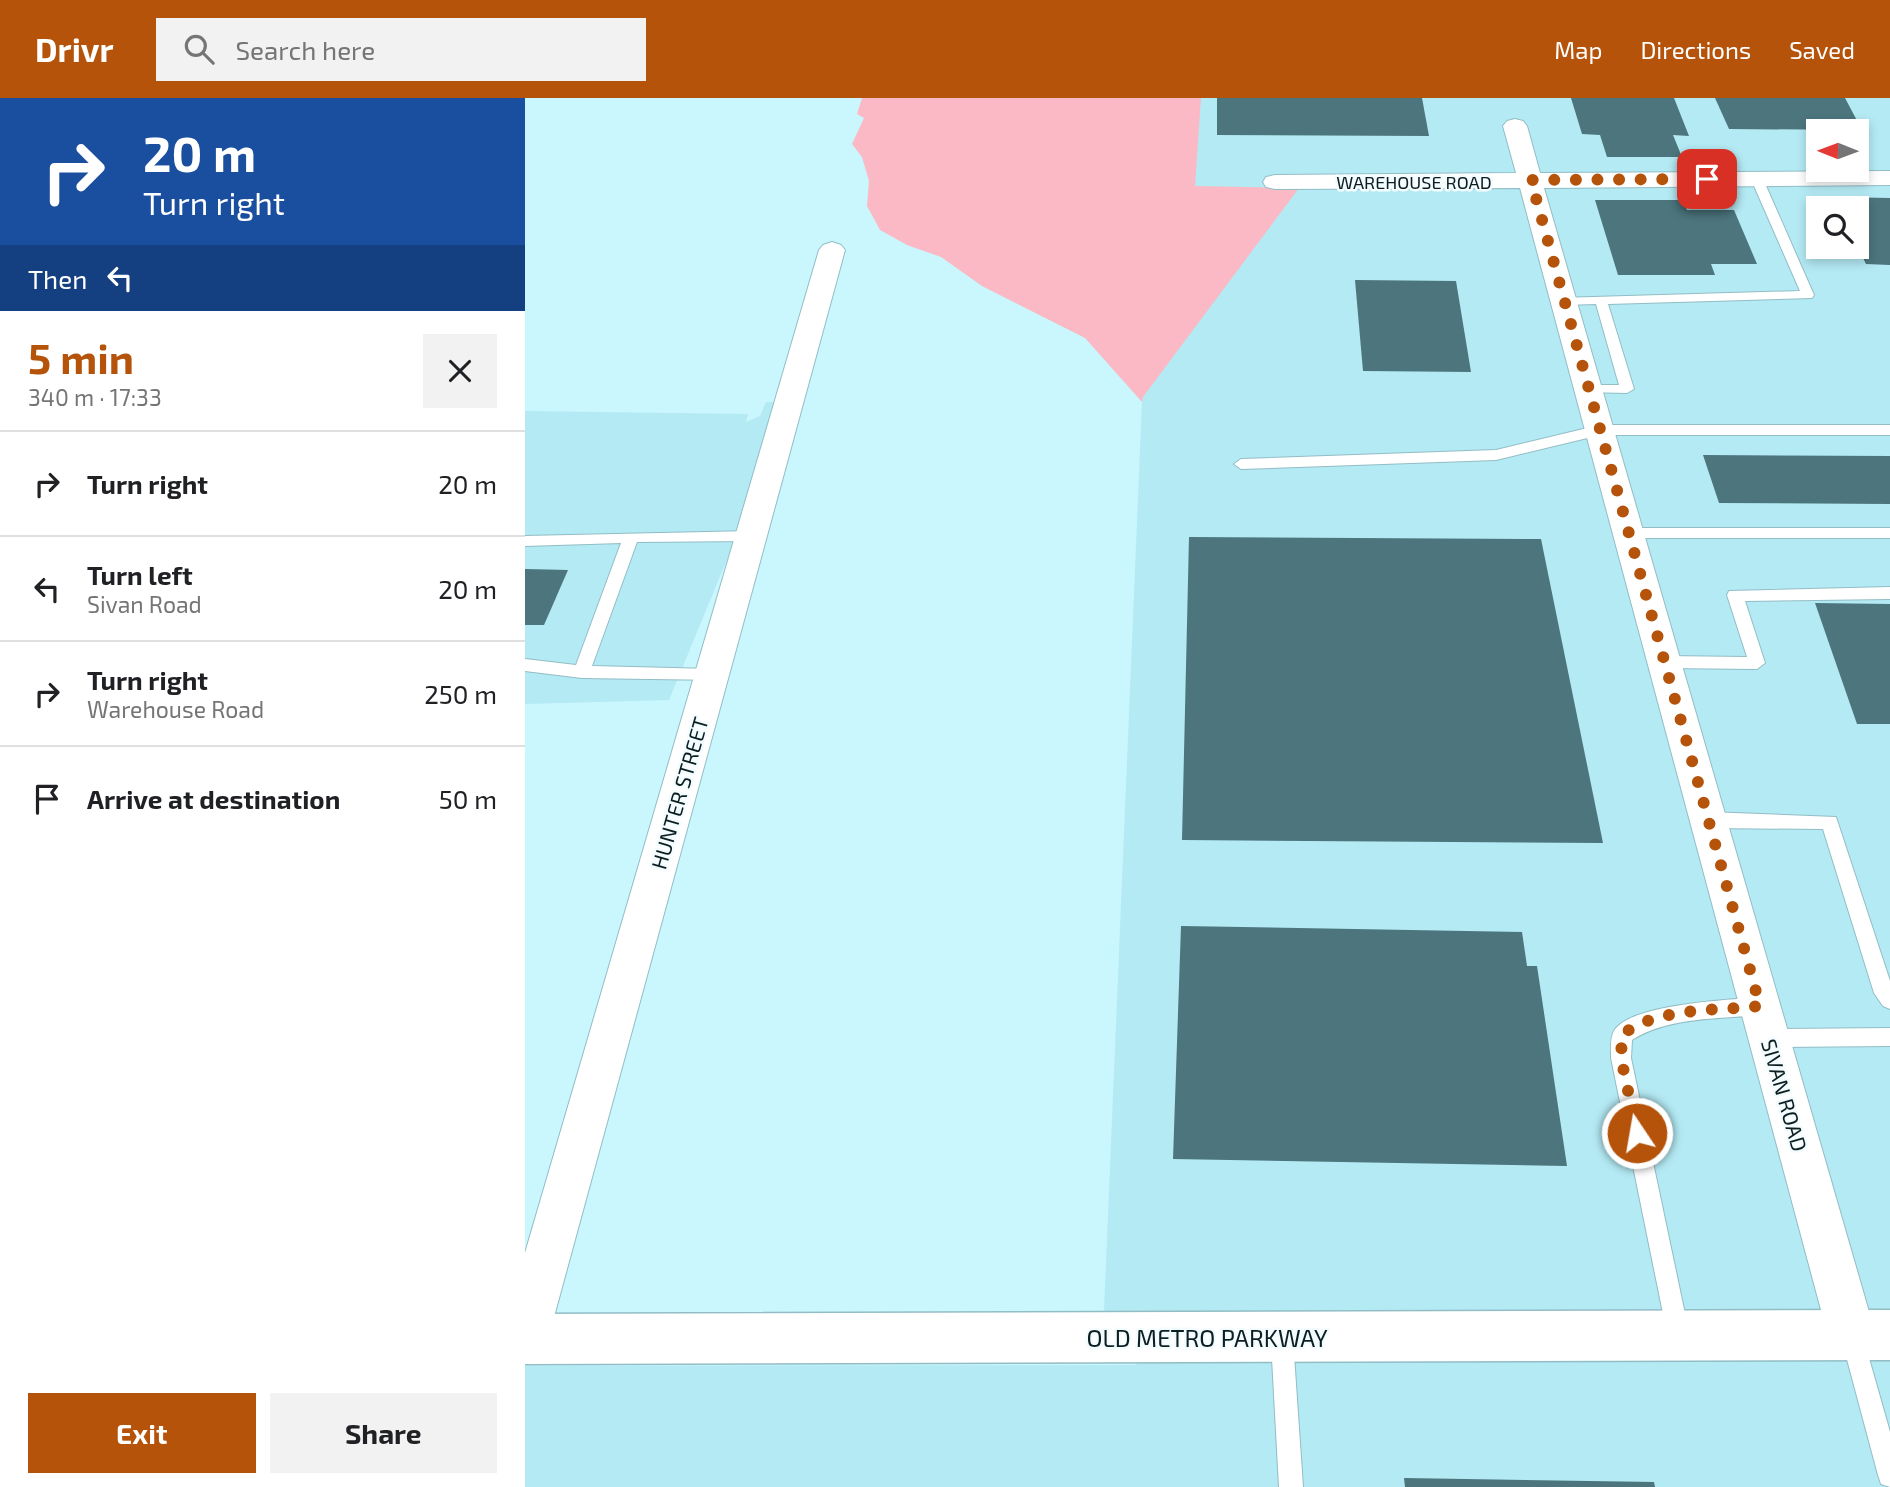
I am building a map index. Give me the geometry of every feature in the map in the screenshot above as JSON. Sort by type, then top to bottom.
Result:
[{"type":"street","name":"SIVAN ROAD","points":[[1515,126],[1764,1022],[1871,1336]]},
{"type":"street","name":"WAREHOUSE ROAD","points":[[1275,182],[1890,178]]},
{"type":"street","name":"HUNTER STREET","points":[[525,1337],[832,250]]},
{"type":"street","name":"OLD METRO PARKWAY","points":[[525,1337],[1871,1336]]},
{"type":"lane","points":[[1564,301],[1808,295],[1757,179]]},
{"type":"lane","points":[[1588,389],[1627,388],[1601,300]]},
{"type":"lane","points":[[1241,464],[1496,455],[1600,430],[1890,430]]},
{"type":"lane","points":[[1629,533],[1890,533]]},
{"type":"lane","points":[[525,541],[752,536]]},
{"type":"lane","points":[[582,672],[631,537]]},
{"type":"lane","points":[[1664,662],[1757,663],[1735,594],[1890,593]]},
{"type":"lane","points":[[525,665],[582,672],[713,675]]},
{"type":"lane","points":[[1708,820],[1830,822],[1884,993],[1890,1000]]},
{"type":"lane","points":[[1678,1336],[1621,1058],[1622,1035],[1634,1025],[1665,1017],[1764,1022],[1890,1037]]},
{"type":"lane","points":[[1871,1336],[1890,1475]]},
{"type":"lane","points":[[1282,1337],[1291,1487]]},
{"type":"shaded area","points":[[862,98],[1201,98],[1195,186],[1299,188],[1143,397],[1142,402],[1085,338],[982,286],[941,257],[907,245],[880,230],[867,206],[869,181],[862,157],[852,144],[864,118],[857,114]]},
{"type":"shaded area","points":[[1187,98],[1890,98],[1890,1487],[525,1487],[525,1366],[1136,1365],[1138,1311],[1104,1311],[1142,397],[1177,351]]},
{"type":"shaded area","points":[[766,402],[792,402],[669,700],[525,704],[525,411],[748,414],[746,422],[760,416]]},
{"type":"building","points":[[1217,98],[1422,98],[1429,136],[1217,135]]},
{"type":"building","points":[[1571,98],[1674,98],[1689,136],[1673,135],[1682,157],[1607,157],[1600,135],[1582,134]]},
{"type":"building","points":[[1715,98],[1845,98],[1856,119],[1806,119],[1806,130],[1729,129]]},
{"type":"building","points":[[1869,198],[1890,198],[1890,265],[1866,264],[1864,259],[1869,259]]},
{"type":"building","points":[[1595,200],[1683,200],[1687,210],[1734,210],[1757,264],[1711,264],[1715,275],[1618,275]]},
{"type":"building","points":[[1355,280],[1456,281],[1471,372],[1363,371]]},
{"type":"building","points":[[1703,455],[1890,456],[1890,504],[1719,503]]},
{"type":"building","points":[[1189,537],[1541,539],[1603,843],[1182,840]]},
{"type":"building","points":[[525,569],[568,570],[544,625],[525,625]]},
{"type":"building","points":[[1815,603],[1890,604],[1890,724],[1857,724]]},
{"type":"building","points":[[1181,926],[1522,932],[1527,966],[1537,966],[1567,1166],[1173,1159]]},
{"type":"building","points":[[1404,1478],[1654,1482],[1655,1487],[1405,1487]]},
{"type":"route","points":[[1637,1133],[1621,1058],[1622,1035],[1634,1025],[1665,1017],[1760,1006],[1531,180],[1707,179]]}]
